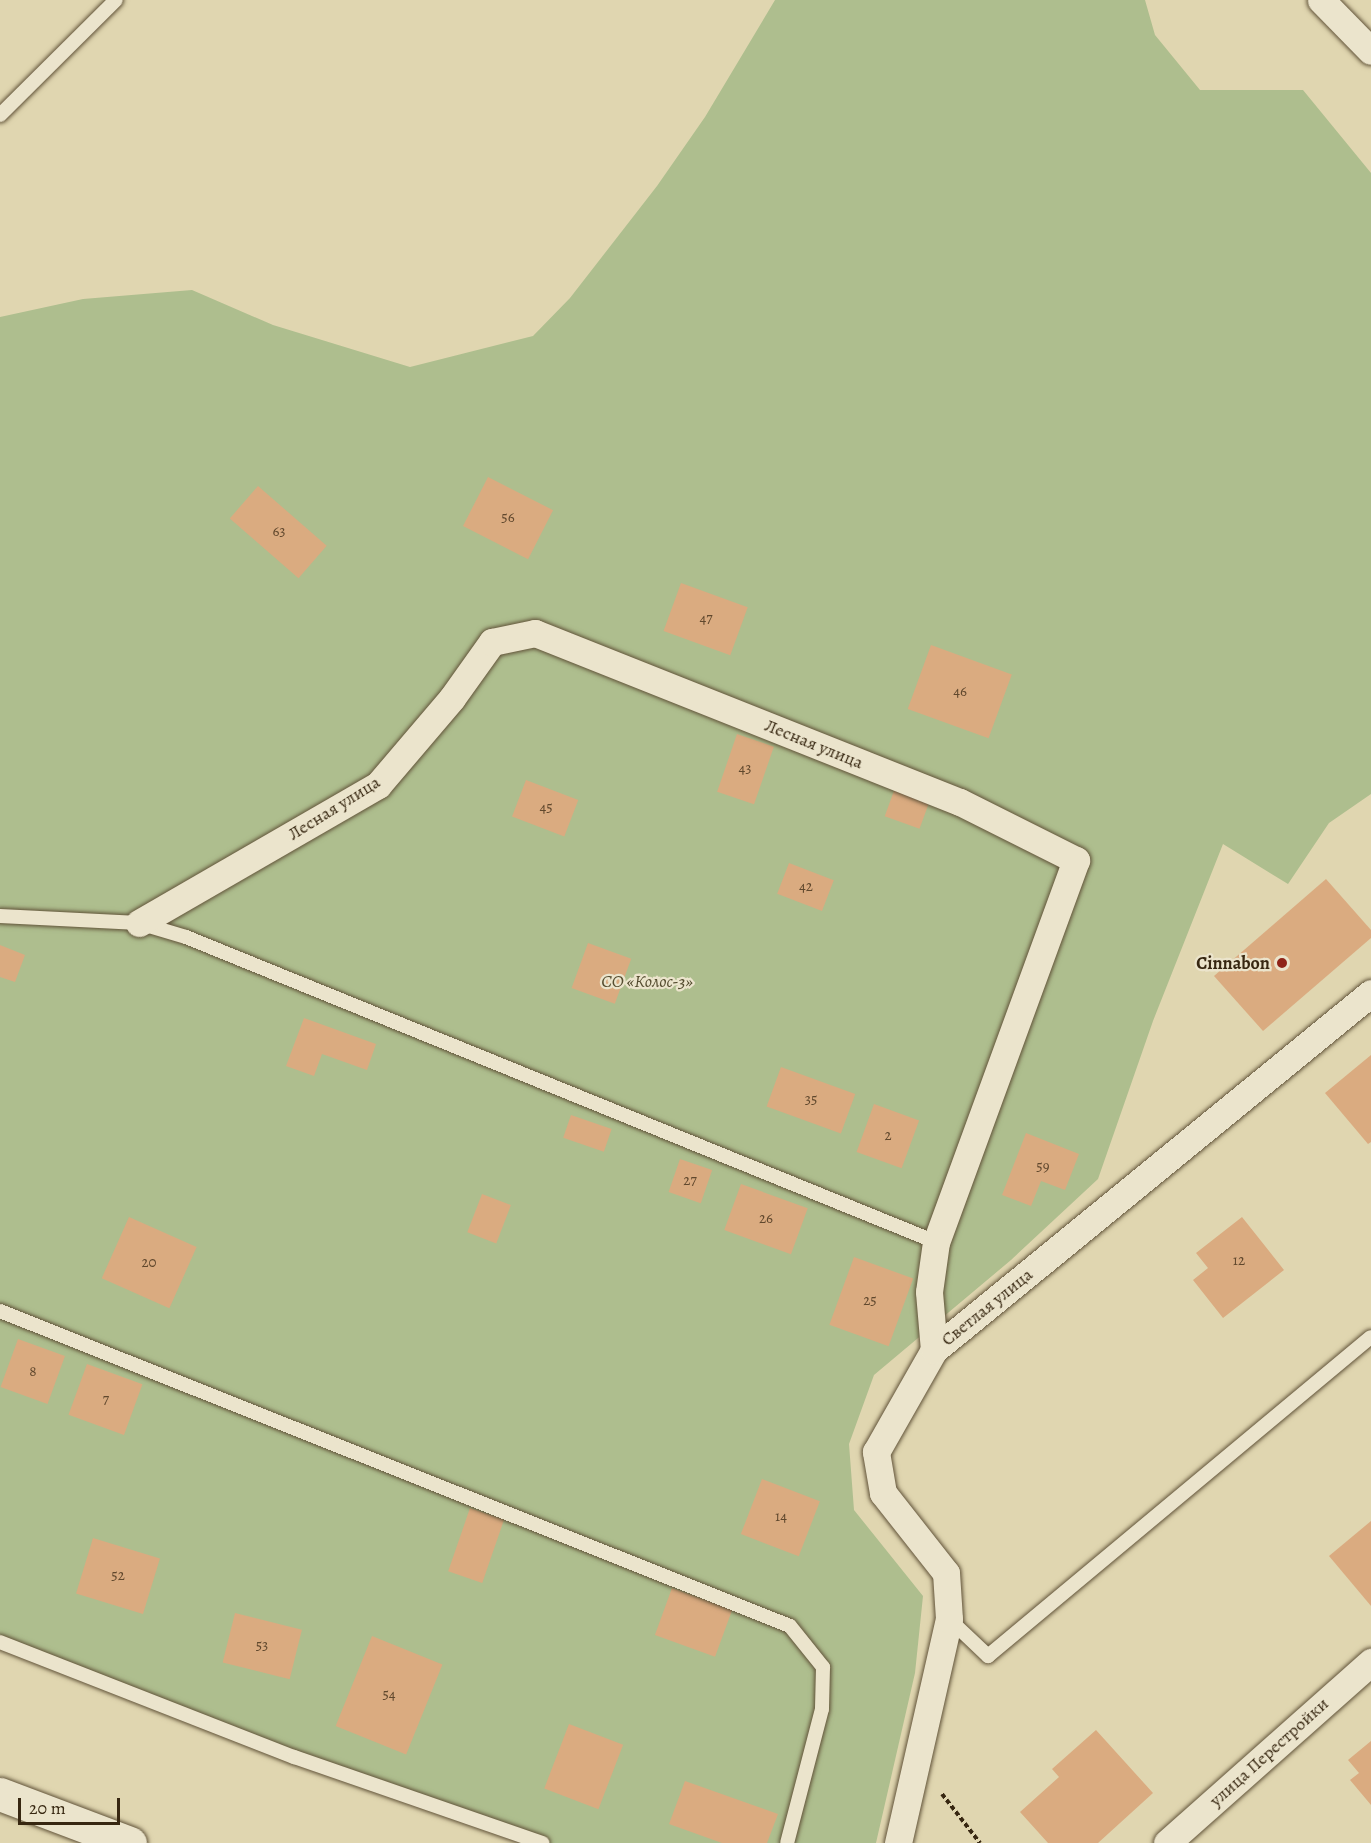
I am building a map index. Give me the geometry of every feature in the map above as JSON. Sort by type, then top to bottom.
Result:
[{"type":"street","points":[[1321,0],[1371,51]]},
{"type":"street","name":"Лесная улица","points":[[139,923],[378,785],[452,698],[492,642],[535,633],[960,802],[1076,860],[936,1242],[929,1292],[934,1350]]},
{"type":"street","name":"Светлая улица","points":[[898,1843],[949,1619],[946,1573],[883,1493],[876,1452],[934,1350],[1371,993]]},
{"type":"street","name":"улица Перестройки","points":[[1167,1843],[1371,1662]]},
{"type":"street","points":[[0,1794],[110,1839]]},
{"type":"lane","points":[[0,115],[116,0]]},
{"type":"lane","points":[[0,916],[139,923],[186,937],[936,1242]]},
{"type":"lane","points":[[0,1311],[790,1626],[824,1666],[822,1709],[788,1843]]},
{"type":"lane","points":[[949,1619],[988,1656],[1371,1337]]},
{"type":"lane","points":[[0,1642],[294,1757],[543,1843]]},
{"type":"path","points":[[917,1763],[980,1843]]},
{"type":"green space","name":"СО «Колос-3»","points":[[775,0],[1145,0],[1155,35],[1200,90],[1303,90],[1371,173],[1371,794],[1329,823],[1288,884],[1223,844],[1153,1021],[1098,1179],[1011,1260],[874,1375],[849,1444],[854,1510],[923,1596],[915,1673],[876,1843],[525,1843],[0,1645],[0,317],[83,299],[192,290],[273,325],[410,367],[533,336],[570,298],[657,186],[705,117]]},
{"type":"building","points":[[488,477],[553,510],[528,559],[463,526]]},
{"type":"building","points":[[258,486],[327,546],[298,578],[230,518]]},
{"type":"building","points":[[681,583],[748,607],[730,655],[664,631]]},
{"type":"building","points":[[931,645],[1012,674],[989,738],[908,709]]},
{"type":"building","points":[[737,734],[774,747],[754,804],[717,792]]},
{"type":"building","points":[[526,780],[578,800],[564,836],[512,816]]},
{"type":"building","points":[[895,788],[930,801],[920,829],[885,816]]},
{"type":"building","points":[[789,863],[834,880],[822,911],[777,894]]},
{"type":"building","points":[[1326,879],[1371,930],[1371,938],[1263,1031],[1214,976]]},
{"type":"building","points":[[588,943],[631,959],[615,1004],[572,988]]},
{"type":"building","points":[[0,945],[25,955],[15,982],[0,977]]},
{"type":"building","points":[[304,1018],[376,1044],[367,1070],[322,1054],[314,1076],[286,1066]]},
{"type":"building","points":[[1371,1055],[1371,1142],[1368,1144],[1325,1093]]},
{"type":"building","points":[[781,1067],[855,1094],[841,1133],[767,1106]]},
{"type":"building","points":[[874,1104],[919,1120],[902,1168],[857,1152]]},
{"type":"building","points":[[571,1115],[612,1129],[604,1152],[563,1138]]},
{"type":"building","points":[[1026,1133],[1079,1154],[1065,1190],[1041,1181],[1031,1206],[1002,1195]]},
{"type":"building","points":[[680,1159],[712,1170],[701,1203],[669,1192]]},
{"type":"building","points":[[741,1184],[808,1208],[791,1254],[724,1230]]},
{"type":"building","points":[[482,1194],[511,1205],[496,1243],[467,1232]]},
{"type":"building","points":[[129,1217],[197,1247],[169,1308],[102,1278]]},
{"type":"building","points":[[1242,1217],[1284,1270],[1223,1318],[1193,1280],[1208,1268],[1196,1253]]},
{"type":"building","points":[[854,1257],[913,1279],[889,1346],[829,1325]]},
{"type":"building","points":[[18,1339],[65,1356],[48,1404],[1,1387]]},
{"type":"building","points":[[87,1364],[142,1384],[124,1435],[69,1415]]},
{"type":"building","points":[[762,1479],[820,1501],[799,1556],[741,1534]]},
{"type":"building","points":[[470,1508],[504,1520],[482,1583],[448,1571]]},
{"type":"building","points":[[1371,1521],[1371,1606],[1329,1556]]},
{"type":"building","points":[[93,1538],[160,1558],[143,1614],[76,1593]]},
{"type":"building","points":[[672,1588],[732,1610],[715,1657],[655,1635]]},
{"type":"building","points":[[235,1613],[302,1630],[290,1679],[223,1662]]},
{"type":"building","points":[[372,1636],[442,1664],[406,1754],[336,1726]]},
{"type":"building","points":[[569,1724],[623,1745],[598,1809],[544,1788]]},
{"type":"building","points":[[1096,1730],[1153,1793],[1098,1843],[1048,1843],[1020,1812],[1059,1777],[1052,1769]]},
{"type":"building","points":[[1371,1741],[1371,1805],[1350,1780],[1359,1773],[1348,1760]]},
{"type":"building","points":[[685,1781],[778,1814],[767,1843],[722,1843],[669,1824]]},
{"type":"place","name":"Cinnabon","points":[[1282,963]]}]
